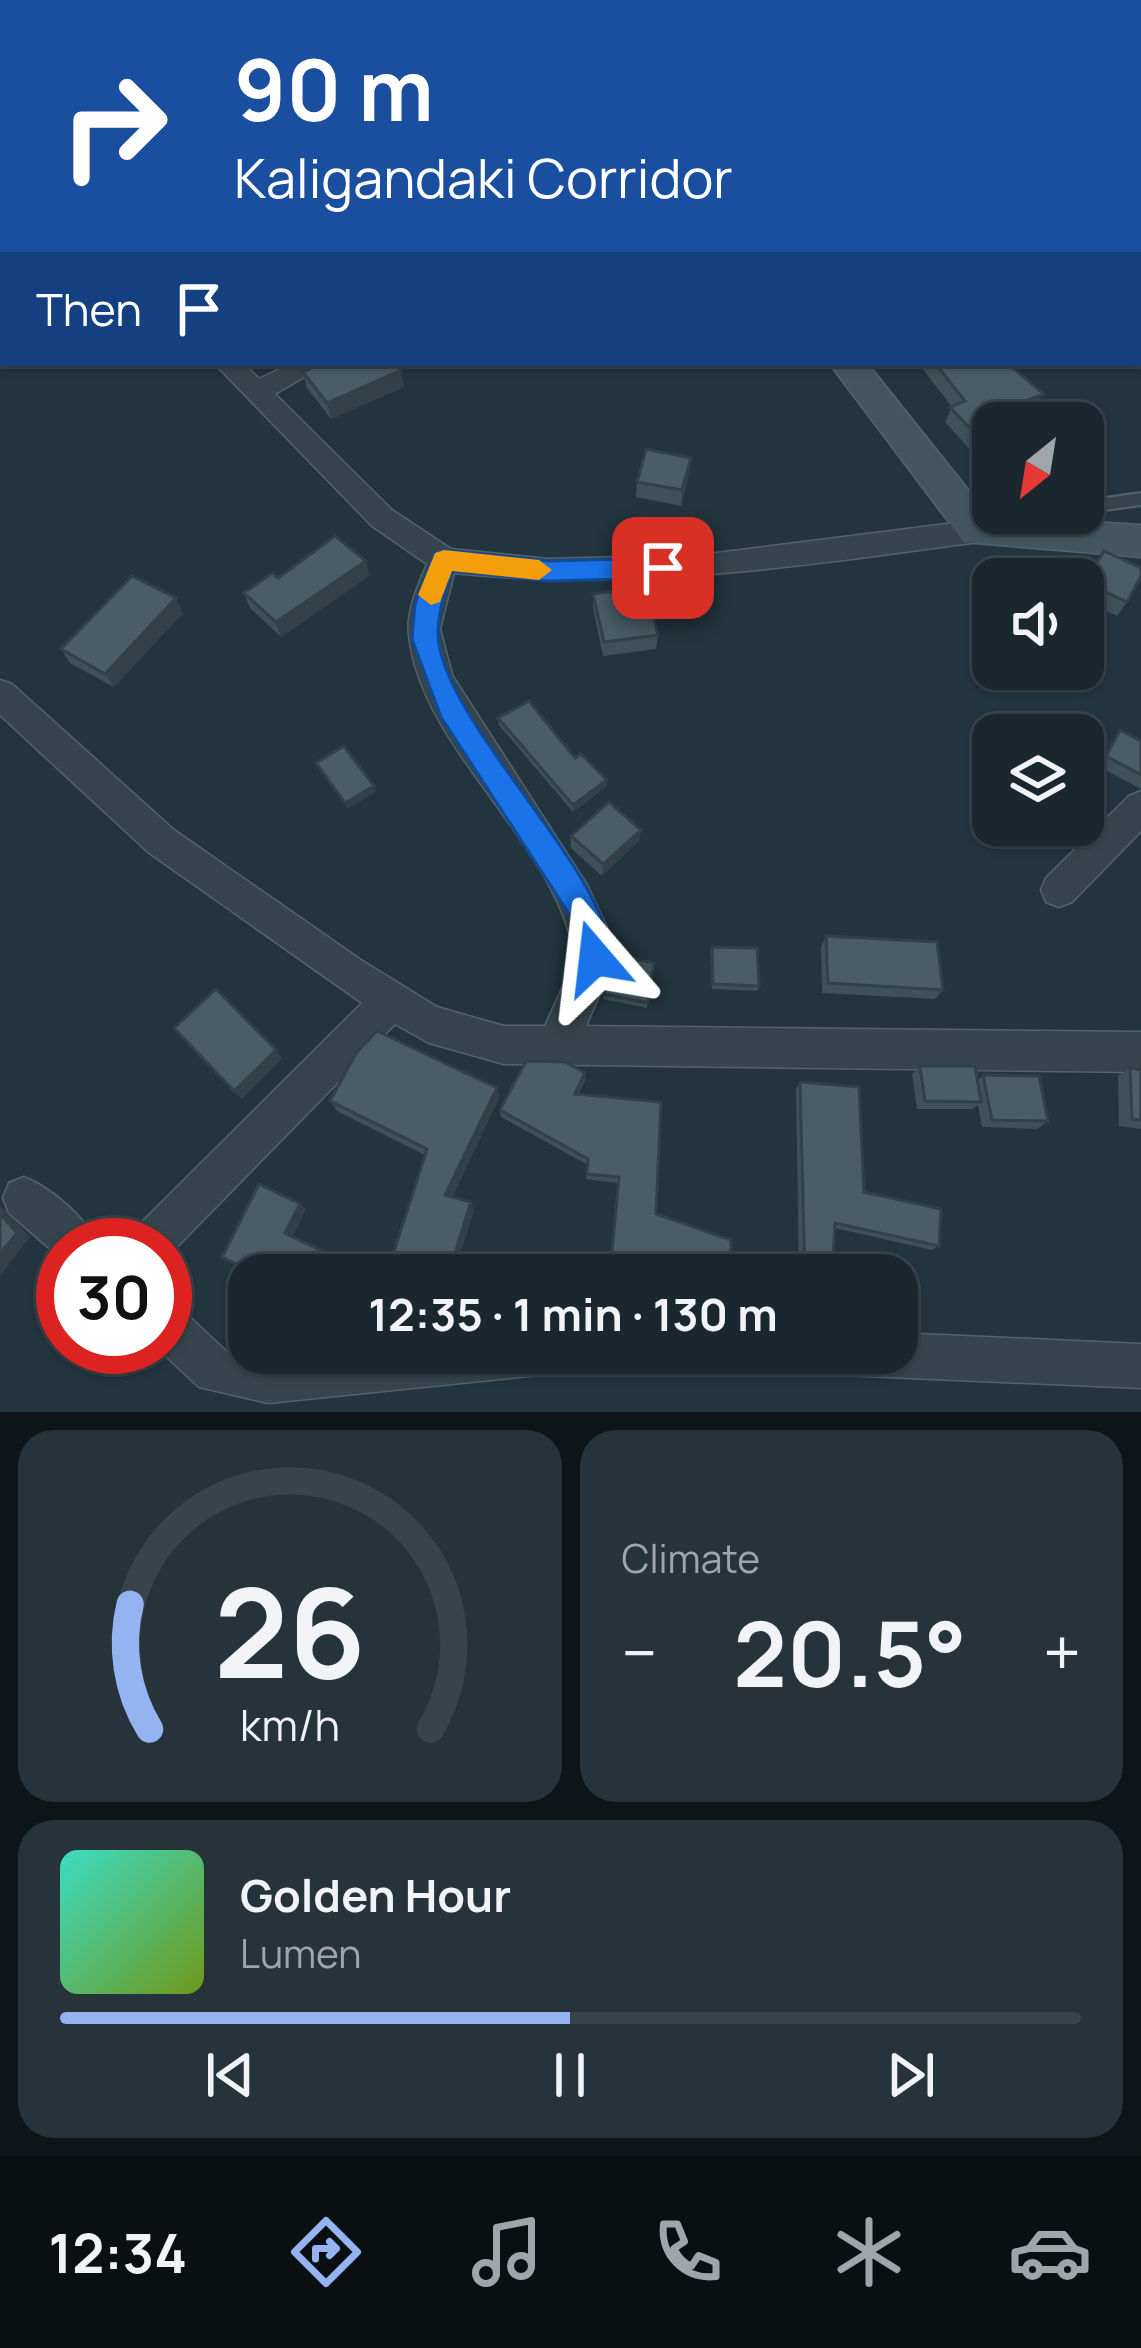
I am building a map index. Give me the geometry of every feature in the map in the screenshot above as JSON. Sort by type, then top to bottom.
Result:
[{"type":"main road","points":[[849,366],[972,524]]},
{"type":"main road","points":[[1104,529],[1141,541]]},
{"type":"street","points":[[230,366],[382,518],[444,560],[549,571],[701,567],[972,533]]},
{"type":"street","points":[[256,392],[309,366]]},
{"type":"street","points":[[444,560],[428,604],[425,639],[451,709],[585,912],[595,958],[557,1044]]},
{"type":"street","points":[[0,694],[161,841],[429,1024],[503,1045],[1141,1052]]},
{"type":"street","points":[[1059,890],[1141,807]]},
{"type":"street","points":[[176,1218],[391,1001]]},
{"type":"street","points":[[24,1198],[47,1218]]},
{"type":"street","points":[[192,1350],[215,1371],[228,1373]]},
{"type":"street","points":[[918,1356],[1141,1366]]},
{"type":"street","points":[[231,1374],[268,1381],[336,1374]]},
{"type":"lane","points":[[1104,510],[1141,499]]},
{"type":"building","points":[[316,366],[398,366],[401,370],[327,403],[303,372]]},
{"type":"building","points":[[937,366],[1011,366],[1044,394],[1030,402],[972,402],[972,431],[950,407],[965,401]]},
{"type":"building","points":[[646,449],[691,458],[682,490],[637,482]]},
{"type":"building","points":[[335,536],[366,561],[276,622],[244,593],[272,573],[278,578]]},
{"type":"building","points":[[1104,551],[1141,568],[1127,602],[1104,591],[1104,558],[1100,558]]},
{"type":"building","points":[[132,576],[176,598],[105,674],[61,649]]},
{"type":"building","points":[[646,587],[658,635],[604,642],[593,594]]},
{"type":"building","points":[[529,701],[575,758],[581,754],[607,780],[573,805],[498,718]]},
{"type":"building","points":[[1120,730],[1141,741],[1141,775],[1106,756]]},
{"type":"building","points":[[344,746],[374,786],[345,803],[316,763]]},
{"type":"building","points":[[609,802],[641,830],[603,864],[571,836]]},
{"type":"building","points":[[826,936],[937,942],[943,990],[828,983]]},
{"type":"building","points":[[712,947],[757,948],[759,986],[713,984]]},
{"type":"building","points":[[615,955],[654,963],[648,1003],[603,994]]},
{"type":"building","points":[[216,989],[276,1050],[234,1091],[174,1028]]},
{"type":"building","points":[[377,1031],[497,1088],[445,1195],[471,1202],[455,1254],[393,1254],[427,1149],[330,1101],[356,1053]]},
{"type":"building","points":[[526,1061],[565,1062],[585,1073],[575,1094],[661,1102],[656,1214],[731,1240],[731,1254],[612,1254],[619,1177],[587,1174],[588,1159],[500,1110]]},
{"type":"building","points":[[920,1066],[975,1066],[981,1102],[925,1101]]},
{"type":"building","points":[[1130,1068],[1141,1070],[1141,1120],[1132,1119]]},
{"type":"building","points":[[983,1075],[1039,1076],[1048,1121],[992,1120]]},
{"type":"building","points":[[800,1082],[859,1087],[864,1192],[941,1209],[939,1246],[835,1223],[833,1254],[804,1254]]},
{"type":"building","points":[[259,1184],[300,1204],[285,1233],[320,1250],[318,1254],[222,1257]]},
{"type":"building","points":[[0,1214],[17,1233],[0,1254]]},
{"type":"slow traffic","points":[[431,595],[444,560],[539,570]]},
{"type":"route","points":[[595,958],[585,912],[451,709],[425,639],[428,604],[444,560],[549,571],[663,568]]}]
